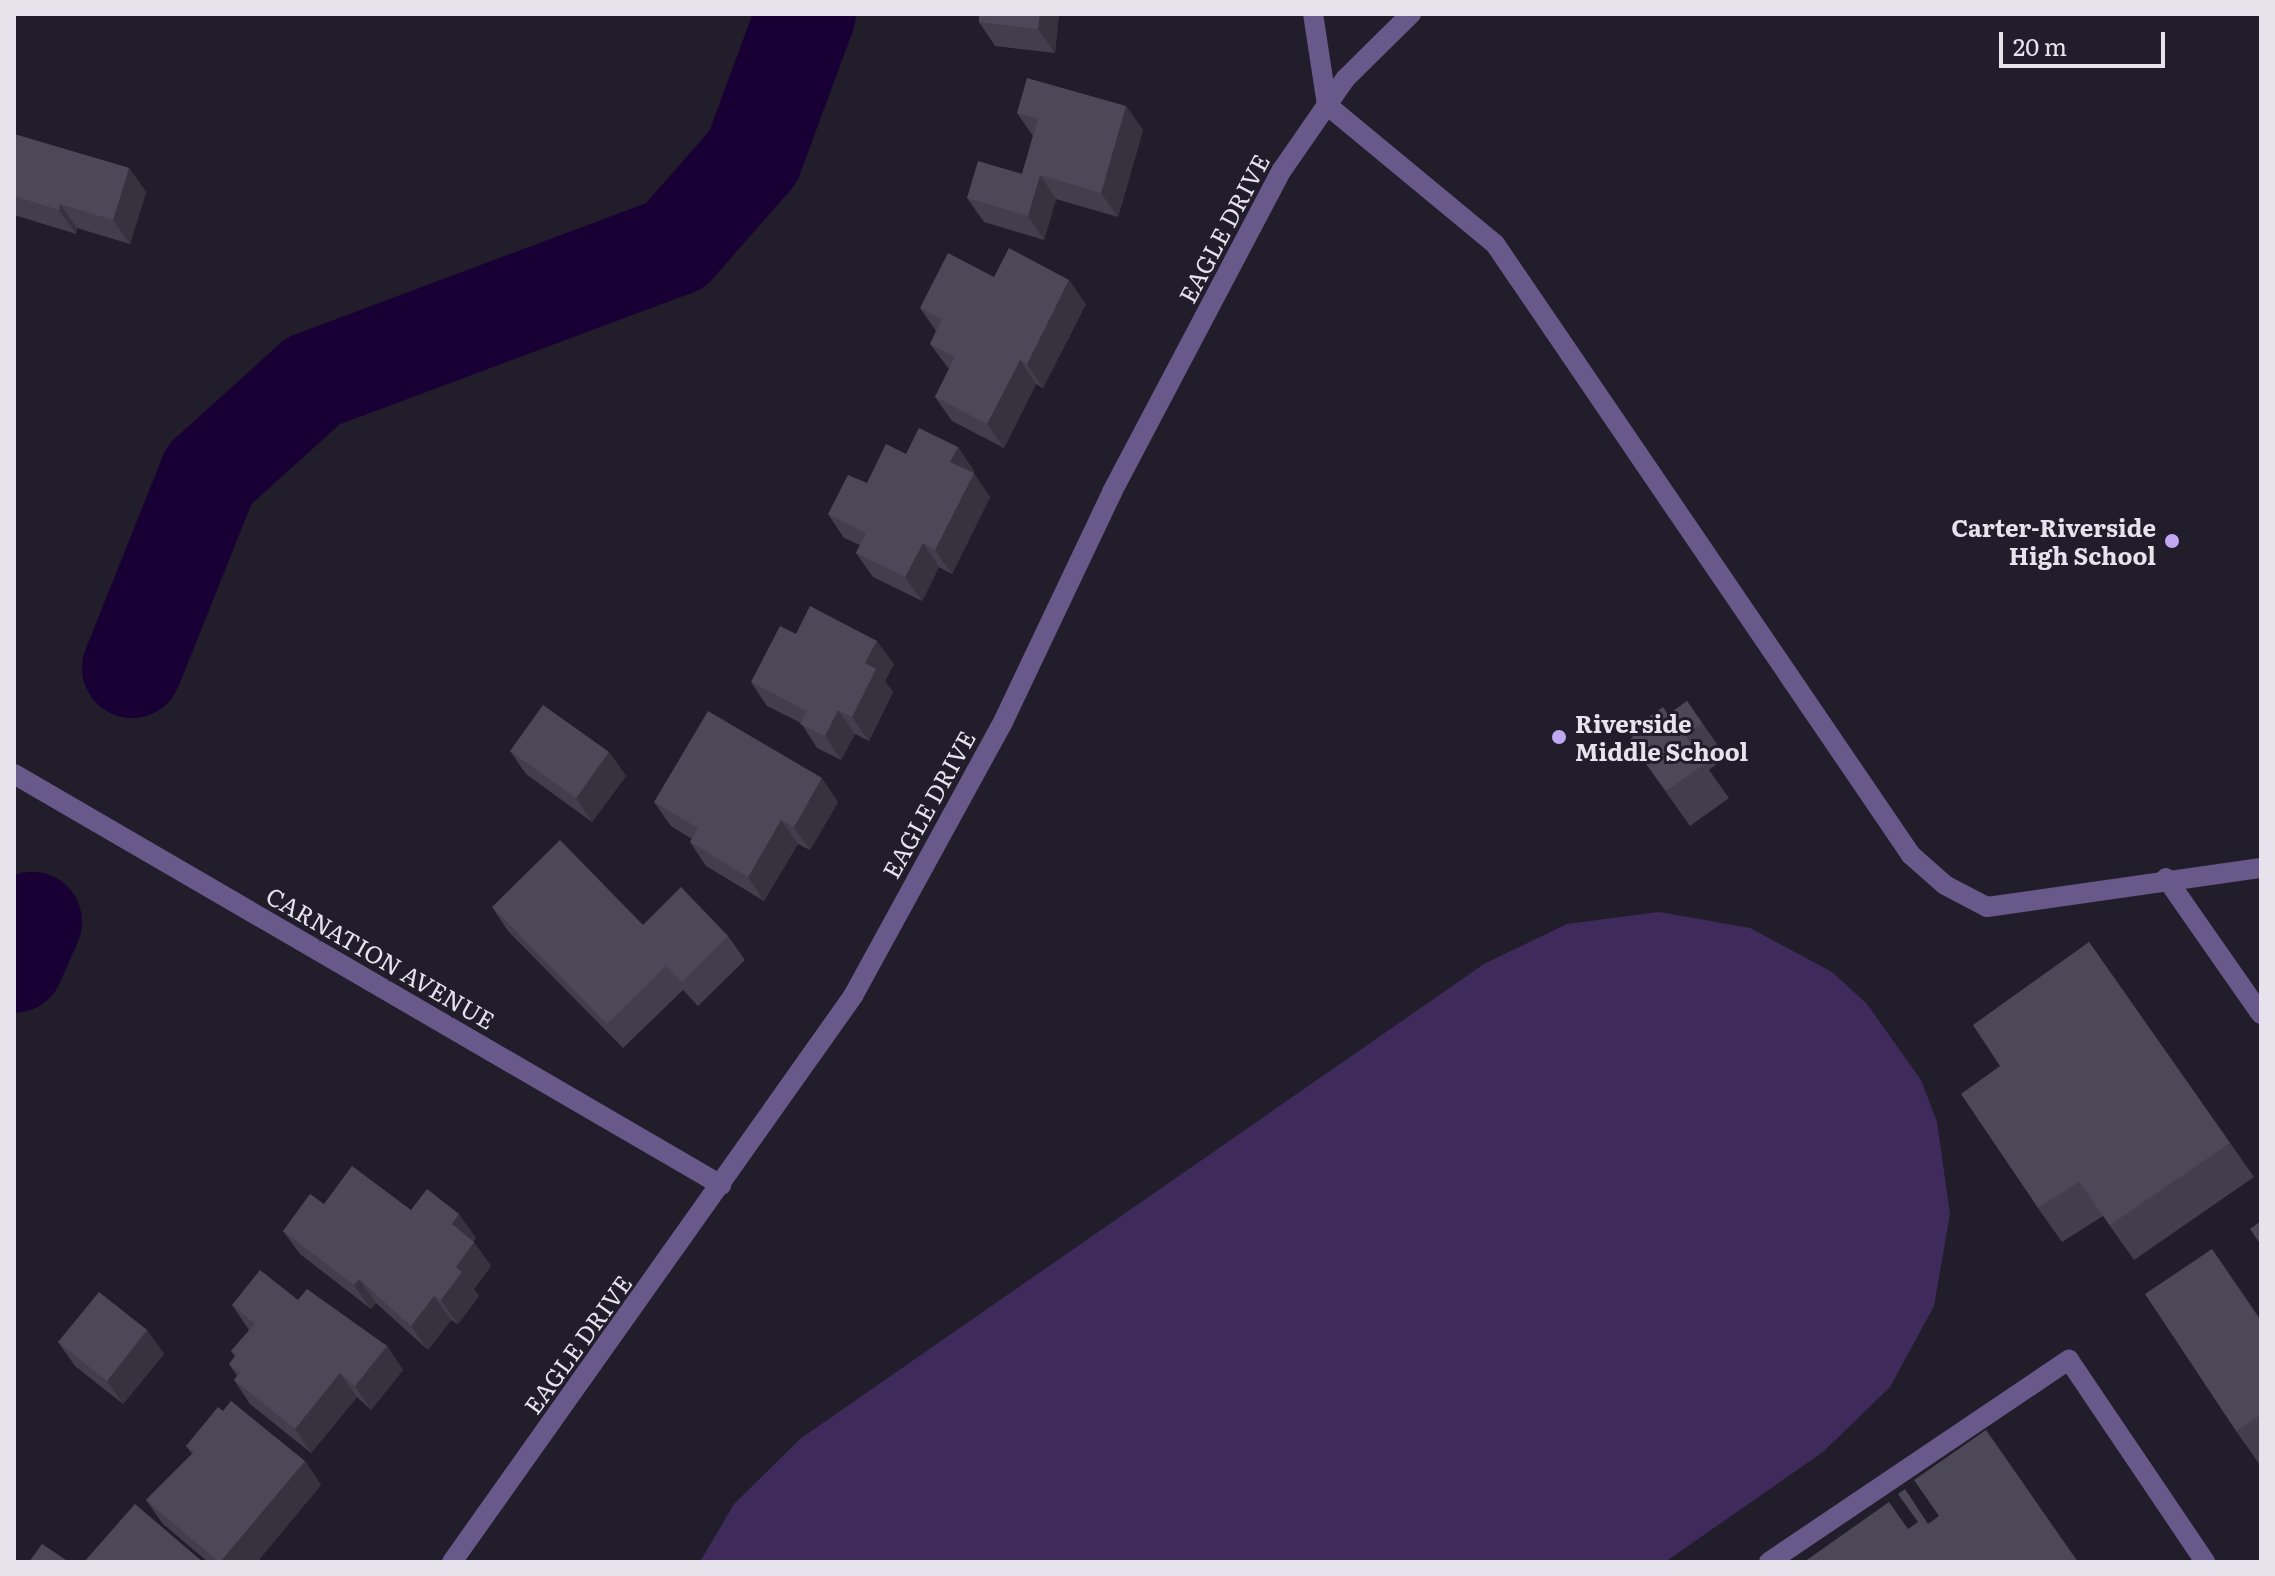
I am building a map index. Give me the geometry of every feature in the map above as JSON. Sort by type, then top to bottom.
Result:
[{"type":"street","points":[[1313,14],[1327,105],[1495,244],[1911,855],[1945,885],[1987,907],[2166,878],[2261,868]]},
{"type":"street","name":"EAGLE DRIVE","points":[[452,1562],[853,996],[1003,722],[1112,492],[1282,170],[1345,79],[1411,14]]},
{"type":"street","name":"CARNATION AVENUE","points":[[14,774],[721,1185]]},
{"type":"street","points":[[2166,878],[2261,1014]]},
{"type":"street","points":[[1769,1562],[2069,1360],[2205,1562]]},
{"type":"shaded area","points":[[1659,912],[1750,928],[1832,972],[1867,1004],[1921,1080],[1937,1122],[1950,1214],[1934,1306],[1890,1387],[1823,1452],[1665,1562],[700,1562],[734,1504],[800,1439],[1484,964],[1567,924]]},
{"type":"building","points":[[979,14],[1040,14],[1038,29],[979,22]]},
{"type":"building","points":[[1027,78],[1126,106],[1101,193],[1040,175],[1028,216],[967,198],[978,161],[1022,174],[1038,119],[1017,113]]},
{"type":"building","points":[[14,134],[129,168],[113,220],[60,204],[59,210],[14,196]]},
{"type":"building","points":[[1009,248],[1069,280],[1027,364],[1020,360],[987,424],[935,397],[955,357],[930,344],[942,319],[920,308],[948,253],[994,277]]},
{"type":"building","points":[[919,428],[958,447],[950,462],[974,473],[935,550],[923,543],[905,577],[856,553],[866,533],[828,514],[848,475],[867,483],[886,444],[906,454]]},
{"type":"building","points":[[810,606],[877,641],[865,663],[876,669],[852,717],[838,710],[825,736],[800,724],[807,711],[751,682],[780,626],[796,634]]},
{"type":"building","points":[[1687,701],[1702,723],[1685,735],[1705,764],[1666,791],[1629,740],[1633,737],[1629,731],[1663,707],[1668,715]]},
{"type":"building","points":[[543,705],[609,752],[576,798],[510,751]]},
{"type":"building","points":[[708,711],[822,778],[794,827],[781,820],[748,877],[690,842],[698,828],[654,802]]},
{"type":"building","points":[[560,840],[643,925],[681,887],[728,936],[682,982],[666,966],[607,1024],[492,907]]},
{"type":"building","points":[[2089,942],[2230,1143],[2110,1225],[2079,1182],[2038,1208],[1961,1094],[2000,1066],[1973,1025]]},
{"type":"building","points":[[352,1166],[411,1210],[427,1189],[459,1214],[452,1224],[474,1242],[456,1267],[462,1272],[441,1300],[434,1296],[411,1326],[359,1279],[354,1285],[283,1231],[310,1194],[324,1204]]},
{"type":"building","points":[[2261,1221],[2261,1245],[2250,1229]]},
{"type":"building","points":[[2212,1249],[2261,1322],[2261,1415],[2236,1431],[2145,1294]]},
{"type":"building","points":[[260,1270],[298,1300],[307,1289],[387,1346],[355,1386],[340,1373],[295,1429],[234,1380],[240,1373],[229,1364],[236,1355],[231,1351],[255,1324],[232,1305]]},
{"type":"building","points":[[99,1292],[147,1330],[107,1381],[58,1342]]},
{"type":"building","points":[[231,1401],[305,1461],[219,1562],[146,1500],[194,1452],[186,1446],[218,1407],[223,1411]]},
{"type":"building","points":[[1986,1430],[2078,1562],[1804,1562],[1889,1502],[1908,1529],[1918,1522],[1898,1494],[1905,1489],[1928,1524],[1939,1516],[1914,1480]]},
{"type":"building","points":[[135,1504],[203,1562],[84,1562]]},
{"type":"building","points":[[42,1544],[69,1562],[29,1562]]},
{"type":"waterway","points":[[132,668],[209,475],[313,381],[675,246],[753,157],[806,14]]},
{"type":"waterway","points":[[14,963],[32,922]]},
{"type":"place","name":"Carter-Riverside High School","points":[[2172,541]]},
{"type":"place","name":"Riverside Middle School","points":[[1559,737]]}]
